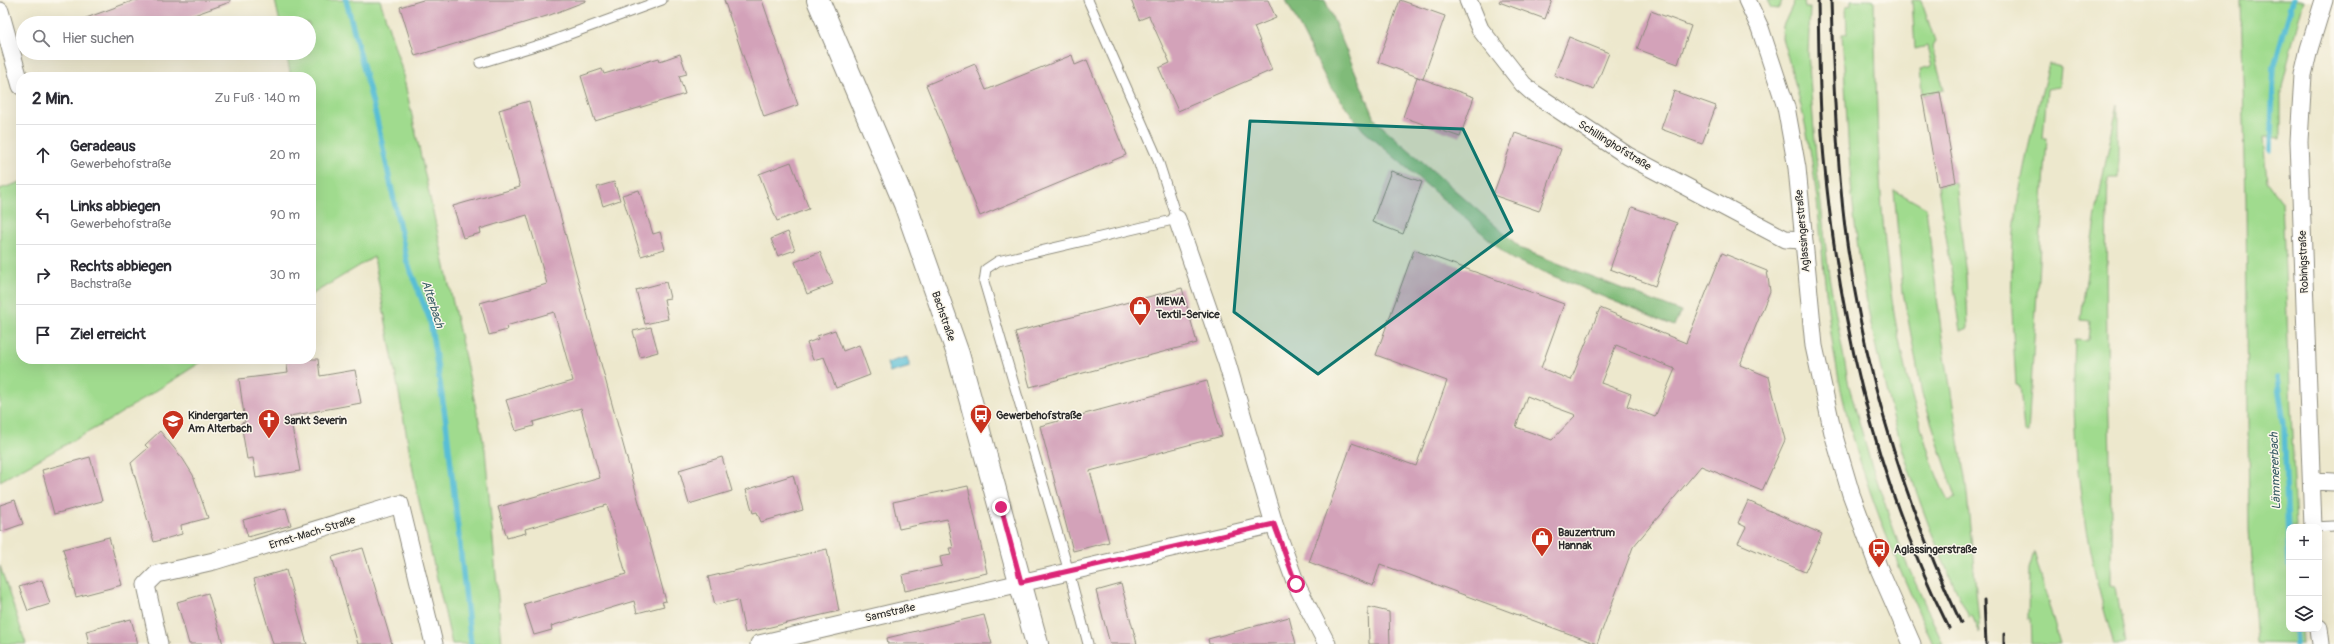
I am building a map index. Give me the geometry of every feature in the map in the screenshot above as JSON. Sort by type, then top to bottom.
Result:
[{"type":"street","name":"Bachstraße","points":[[818,0],[905,204],[952,339],[981,435],[1037,644]]},
{"type":"street","name":"Schillinghofstraße","points":[[1468,0],[1480,29],[1523,84],[1532,92],[1628,156],[1785,239],[1802,240]]},
{"type":"street","name":"Aglassingerstraße","points":[[1747,0],[1760,28],[1786,107],[1797,168],[1802,240],[1814,346],[1833,433],[1851,494],[1912,644]]},
{"type":"street","name":"Robinigstraße","points":[[2312,524],[2312,481],[2299,141],[2303,75],[2308,49],[2324,0]]},
{"type":"street","points":[[0,11],[17,72]]},
{"type":"street","points":[[1177,219],[1227,363],[1274,524],[1296,584],[1327,644]]},
{"type":"street","points":[[2312,481],[2334,482]]},
{"type":"street","name":"Ernst-Mach-Straße","points":[[159,644],[146,585],[157,574],[214,561],[400,504],[434,644]]},
{"type":"street","points":[[1021,582],[1274,524]]},
{"type":"street","name":"Samstraße","points":[[759,644],[1021,582]]},
{"type":"street","points":[[2320,632],[2321,644]]},
{"type":"lane","points":[[480,63],[548,42],[662,0]]},
{"type":"lane","points":[[1088,0],[1157,156],[1177,219],[998,261],[986,269],[984,282],[1069,572],[1088,644]]},
{"type":"lane","points":[[2322,527],[2334,526]]},
{"type":"highlighted area","points":[[1250,121],[1463,129],[1512,231],[1318,374],[1234,312]]},
{"type":"green space","points":[[275,0],[380,0],[402,70],[485,449],[502,644],[452,644],[417,492],[374,257],[316,292],[316,72],[290,72],[287,60],[316,60],[316,16],[278,16]]},
{"type":"green space","points":[[1286,0],[1325,0],[1376,121],[1522,249],[1681,312],[1674,326],[1512,259],[1363,130],[1327,81]]},
{"type":"green space","points":[[1767,0],[1783,0],[1778,9],[1771,8]]},
{"type":"green space","points":[[1795,0],[1804,0],[1805,8],[1810,8],[1808,53],[1817,169],[1829,276],[1849,386],[1869,457],[1901,551],[1943,644],[1933,644],[1891,547],[1867,482],[1847,415],[1830,329],[1811,158],[1801,106],[1782,38],[1783,26]]},
{"type":"green space","points":[[1851,0],[1874,0],[1879,161],[1882,215],[1888,269],[1896,322],[1907,375],[1929,455],[1948,500],[1956,497],[1922,394],[1903,292],[1894,190],[1926,208],[1942,337],[1966,484],[1980,633],[1972,616],[1969,617],[1930,529],[1899,437],[1875,343],[1858,248],[1850,168],[1842,34],[1847,34],[1846,6],[1851,5]]},
{"type":"green space","points":[[1912,0],[1921,0],[1935,41],[1932,47],[1944,90],[1922,95],[1920,69],[1932,66],[1927,46],[1915,49]]},
{"type":"green space","points":[[2241,0],[2304,0],[2281,93],[2281,139],[2263,138],[2267,181],[2282,201],[2296,524],[2286,524],[2286,632],[2302,632],[2303,644],[2257,643],[2249,530],[2246,201]]},
{"type":"green space","points":[[2049,64],[2061,67],[2059,87],[2047,89],[2043,138],[2047,138],[2028,433],[2024,432],[2020,386],[2016,385],[2012,308],[2014,231],[2024,168]]},
{"type":"green space","points":[[2118,104],[2118,178],[2108,178],[2106,280],[2111,484],[2111,586],[2116,587],[2126,644],[2114,644],[2094,568],[2086,531],[2081,494],[2074,419],[2075,340],[2088,341],[2090,321],[2081,320],[2084,293],[2096,212]]},
{"type":"green space","points":[[1956,182],[1966,276],[1968,328],[1961,331],[1938,186]]},
{"type":"green space","points":[[16,184],[16,364],[198,364],[110,420],[0,481],[0,189]]},
{"type":"green space","points":[[2034,552],[2060,644],[2032,644],[2031,618],[2028,618],[2029,569]]},
{"type":"green space","points":[[0,566],[26,644],[0,644]]},
{"type":"water","points":[[907,357],[910,367],[890,373],[887,363]]},
{"type":"building","points":[[135,0],[230,0],[230,2],[191,16],[92,16]]},
{"type":"building","points":[[423,0],[586,1],[550,15],[415,56],[400,7]]},
{"type":"building","points":[[724,0],[762,0],[798,105],[764,117]]},
{"type":"building","points":[[1131,0],[1268,0],[1276,18],[1254,27],[1272,70],[1178,111],[1159,68],[1170,63],[1149,16],[1139,20]]},
{"type":"building","points":[[1400,0],[1445,16],[1423,79],[1378,62]]},
{"type":"building","points":[[1500,0],[1552,0],[1545,19],[1499,2]]},
{"type":"building","points":[[1651,11],[1691,26],[1678,64],[1637,49]]},
{"type":"building","points":[[1569,37],[1609,53],[1594,90],[1554,75]]},
{"type":"building","points":[[680,54],[687,74],[679,76],[685,94],[595,121],[581,76],[602,69],[604,74],[659,58],[660,61]]},
{"type":"building","points":[[1072,55],[1075,65],[1087,60],[1126,155],[980,216],[926,85],[975,64],[986,90]]},
{"type":"building","points":[[1417,77],[1474,97],[1460,137],[1403,117]]},
{"type":"building","points":[[1674,91],[1716,106],[1702,144],[1661,129]]},
{"type":"building","points":[[1940,92],[1956,182],[1938,186],[1922,95]]},
{"type":"building","points":[[529,101],[666,601],[662,602],[664,606],[637,613],[634,601],[551,626],[552,630],[534,635],[524,604],[626,574],[607,505],[525,529],[526,533],[507,538],[498,507],[600,478],[581,408],[533,422],[534,426],[516,431],[506,400],[573,381],[554,312],[506,326],[507,330],[489,335],[480,303],[547,284],[527,215],[480,229],[481,233],[463,238],[453,206],[520,187],[499,110]]},
{"type":"building","points":[[1515,133],[1561,149],[1539,211],[1493,195]]},
{"type":"building","points":[[791,162],[809,209],[777,221],[759,174]]},
{"type":"building","points":[[1391,171],[1422,182],[1403,234],[1372,222]]},
{"type":"building","points":[[614,182],[620,200],[603,206],[597,187]]},
{"type":"building","points":[[639,190],[653,234],[660,232],[665,249],[641,256],[622,195]]},
{"type":"building","points":[[1632,207],[1677,223],[1655,286],[1610,269]]},
{"type":"building","points":[[788,232],[795,250],[778,256],[771,239]]},
{"type":"building","points":[[1414,250],[1564,304],[1541,368],[1571,380],[1600,308],[1686,343],[1722,253],[1767,271],[1770,291],[1740,365],[1769,377],[1785,440],[1762,491],[1701,466],[1633,547],[1597,644],[1380,564],[1373,586],[1309,562],[1352,443],[1416,466],[1447,381],[1376,355]],"holes":[[[1616,345],[1675,369],[1655,417],[1627,406],[1631,394],[1601,383]],[[1527,396],[1554,407],[1576,415],[1552,440],[1516,427]]]},
{"type":"building","points":[[820,252],[833,284],[807,294],[795,262]]},
{"type":"building","points":[[666,282],[670,298],[664,299],[668,319],[645,324],[636,290]]},
{"type":"building","points":[[1182,288],[1197,343],[1030,387],[1015,332]]},
{"type":"building","points":[[651,327],[658,352],[640,357],[633,331]]},
{"type":"building","points":[[835,330],[843,351],[859,345],[870,375],[836,388],[824,357],[813,360],[807,343],[818,339],[817,336]]},
{"type":"building","name":"Sankt Severin","points":[[316,359],[318,359],[320,376],[355,370],[361,403],[290,416],[300,471],[256,478],[253,458],[247,459],[241,423],[245,422],[239,379],[288,373],[287,364],[316,364]]},
{"type":"building","points":[[1207,381],[1222,436],[1090,471],[1109,542],[1073,551],[1040,426]]},
{"type":"building","points":[[160,431],[183,459],[193,475],[208,518],[181,525],[182,534],[154,542],[131,463],[148,448],[145,445]]},
{"type":"building","points":[[90,457],[102,501],[54,514],[42,470]]},
{"type":"building","points":[[722,457],[732,491],[689,504],[679,470]]},
{"type":"building","points":[[793,475],[803,510],[761,522],[757,512],[753,513],[746,490]]},
{"type":"building","points":[[968,486],[987,573],[905,591],[902,575],[942,566],[940,557],[951,555],[949,548],[953,548],[947,519],[899,529],[893,502]]},
{"type":"building","points":[[15,500],[23,524],[0,532],[0,505]]},
{"type":"building","points":[[1748,501],[1822,534],[1805,572],[1738,543],[1746,527],[1738,523]]},
{"type":"building","points":[[286,508],[291,525],[248,537],[243,520]]},
{"type":"building","points":[[109,537],[122,585],[76,597],[63,549]]},
{"type":"building","points":[[363,548],[392,644],[358,644],[332,557]]},
{"type":"building","points":[[827,549],[839,611],[745,633],[738,600],[715,605],[708,577]]},
{"type":"building","points":[[286,570],[307,644],[273,644],[254,579]]},
{"type":"building","points":[[42,580],[50,604],[28,611],[19,587]]},
{"type":"building","points":[[1121,584],[1137,644],[1110,644],[1096,591]]},
{"type":"building","points":[[208,593],[223,644],[189,644],[177,602]]},
{"type":"building","points":[[1368,607],[1389,612],[1390,644],[1369,644]]},
{"type":"building","points":[[984,615],[992,644],[888,644],[887,638]]},
{"type":"building","points":[[1289,617],[1296,644],[1209,644],[1208,639]]},
{"type":"building","points":[[131,619],[138,644],[89,644],[86,631]]},
{"type":"waterway","name":"Alterbach","points":[[346,0],[377,120],[407,262],[430,320],[446,422],[471,644]]},
{"type":"waterway","name":"Lämmererbach","points":[[2270,150],[2274,67],[2293,0]]},
{"type":"waterway","name":"Lämmererbach","points":[[2277,378],[2284,425],[2289,560]]},
{"type":"waterway","name":"Lämmererbach","points":[[2295,632],[2296,644]]},
{"type":"railway","points":[[1818,0],[1822,139],[1831,220],[1851,341],[1881,458],[1923,573],[1949,628]]},
{"type":"railway","points":[[1831,0],[1835,114],[1839,171],[1845,228],[1862,330],[1874,381],[1903,479],[1940,576],[1961,623]]},
{"type":"railway","points":[[1984,600],[1986,644]]},
{"type":"railway","points":[[2004,634],[2004,644]]},
{"type":"place","name":"MEWA Textil-Service","points":[[1140,326]]},
{"type":"place","name":"Gewerbehofstraße","points":[[981,434]]},
{"type":"place","name":"Kindergarten Am Alterbach","points":[[173,440]]},
{"type":"place","name":"Sankt Severin","points":[[269,440]]},
{"type":"place","name":"Bauzentrum Hannak","points":[[1542,558]]},
{"type":"place","name":"Aglassingerstraße","points":[[1879,568]]},
{"type":"route","points":[[1001,507],[1021,582],[1274,524],[1296,584]]}]
